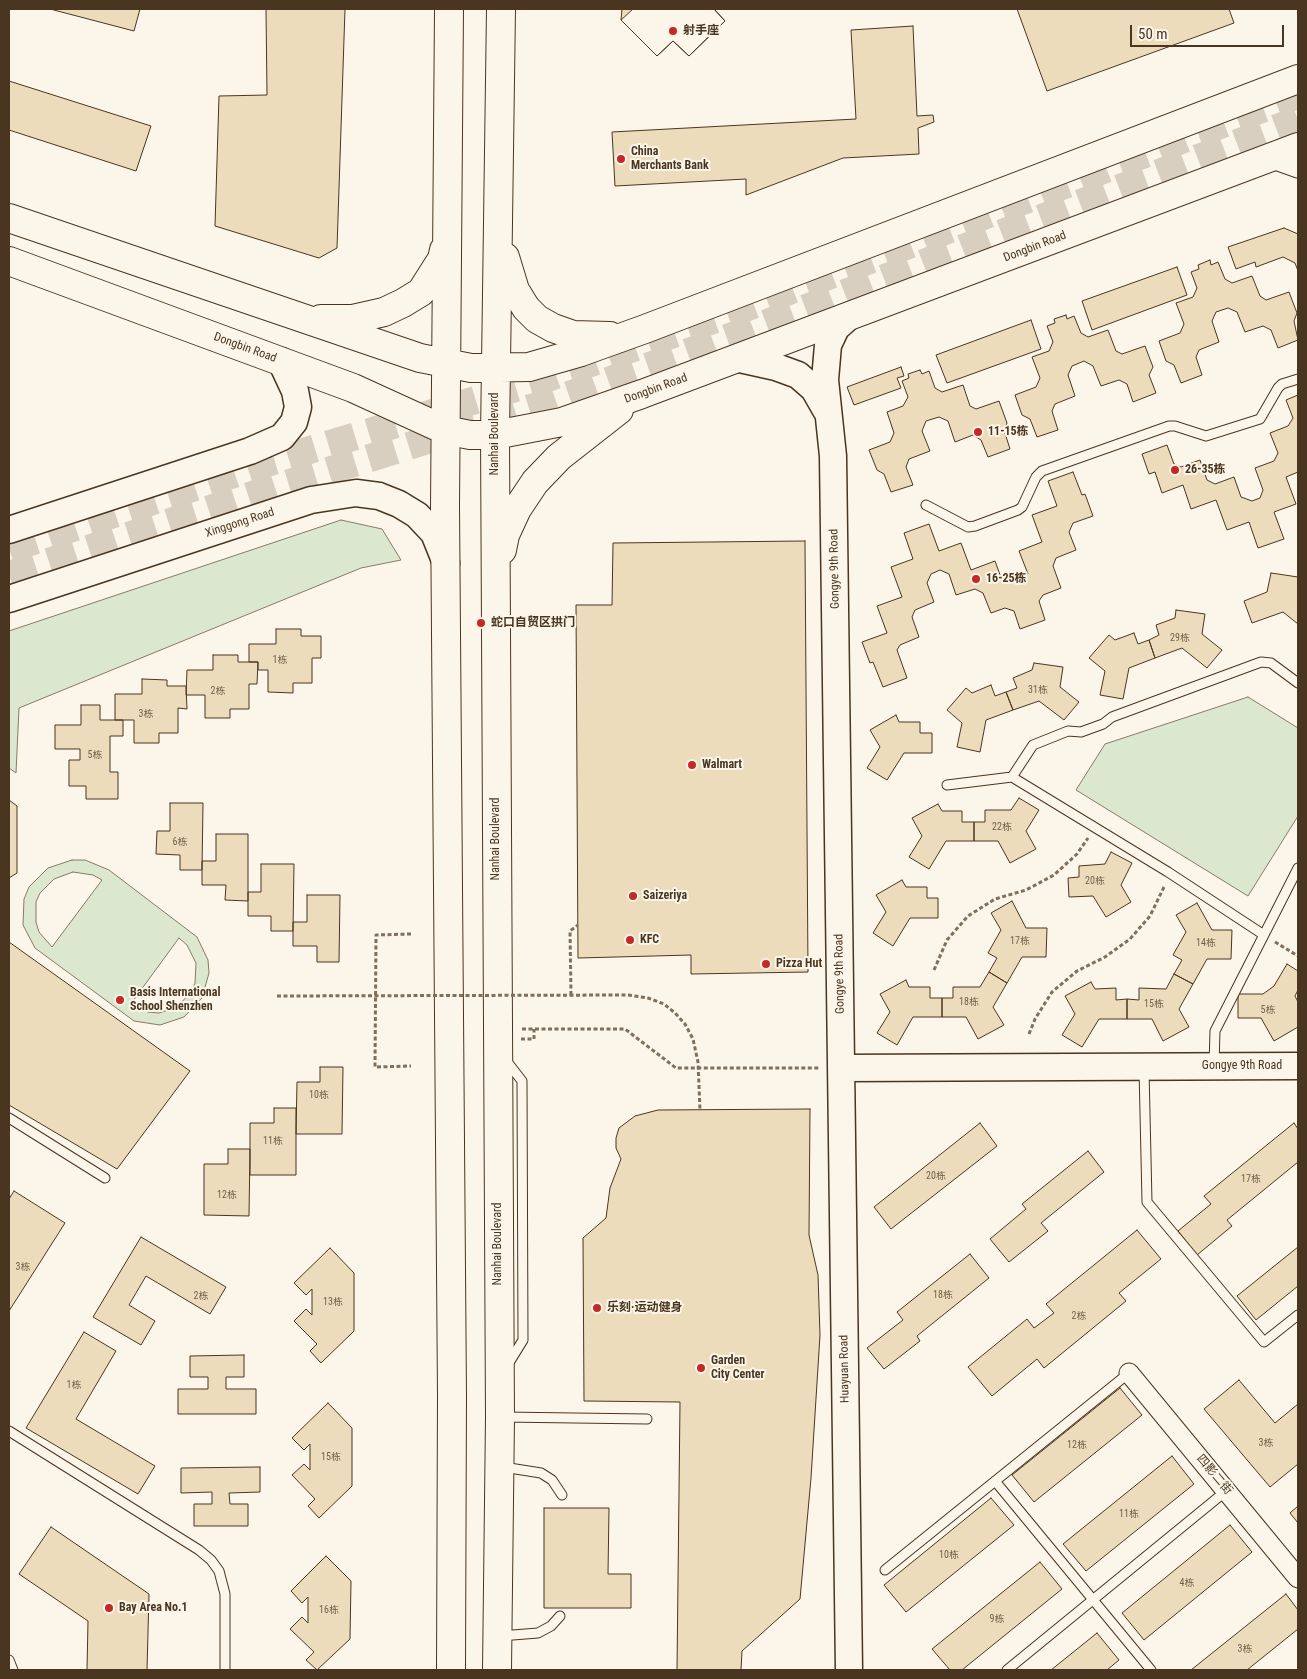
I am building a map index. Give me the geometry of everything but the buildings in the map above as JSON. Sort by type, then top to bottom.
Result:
[{"type":"main road","points":[[449,9],[445,430],[452,1386],[451,1670]]},
{"type":"main road","name":"Nanhai Boulevard","points":[[497,1670],[500,1417],[495,369],[501,9]]},
{"type":"main road","points":[[9,218],[380,346],[445,364],[495,369],[546,363],[645,329],[1298,79]]},
{"type":"main road","name":"Dongbin Road","points":[[9,262],[353,388],[445,430],[470,435],[495,435],[562,422],[740,359],[1298,147]]},
{"type":"main road","points":[[499,219],[504,254],[515,290],[526,308],[538,319],[552,328],[573,335],[597,337],[645,329]]},
{"type":"main road","points":[[282,311],[323,319],[353,319],[384,312],[420,292],[442,259],[447,238]]},
{"type":"main road","points":[[495,586],[505,535],[517,508],[535,482],[559,457],[642,394]]},
{"type":"street","points":[[1270,158],[1298,168]]},
{"type":"street","name":"Gongye 9th Road","points":[[845,320],[832,336],[826,354],[825,380],[833,456],[841,1068],[1298,1066]]},
{"type":"street","name":"Gongye 9th Road","points":[[740,359],[798,375],[807,382],[820,398],[830,423]]},
{"type":"street","points":[[9,530],[250,451],[277,440],[290,429],[298,407],[295,391],[281,361]]},
{"type":"street","name":"Xinggong Road","points":[[9,599],[311,500],[356,493],[379,496],[417,514],[434,532],[442,547],[446,564]]},
{"type":"street","name":"Huayuan Road","points":[[841,1068],[848,1670]]},
{"type":"street","name":"四影二街","points":[[1129,1373],[1298,1578]]},
{"type":"lane","points":[[926,505],[968,527],[975,526],[1022,507],[1036,477],[1042,471],[1169,426],[1175,426],[1206,436],[1260,418],[1278,388],[1282,384],[1298,379]]},
{"type":"lane","points":[[1012,778],[1033,745],[1068,731],[1081,732],[1103,724],[1112,717],[1261,662],[1272,663],[1298,684]]},
{"type":"lane","points":[[947,785],[1012,778],[1168,872],[1264,935]]},
{"type":"lane","points":[[1214,1066],[1215,1032],[1298,868]]},
{"type":"lane","points":[[1144,1066],[1147,1202],[1264,1342],[1298,1315]]},
{"type":"lane","points":[[9,1118],[105,1178]]},
{"type":"lane","points":[[885,1570],[1129,1373]]},
{"type":"lane","points":[[500,1417],[647,1419]]},
{"type":"lane","points":[[9,1431],[199,1550],[211,1560],[219,1571],[225,1594],[225,1670]]},
{"type":"lane","points":[[499,1467],[541,1473],[552,1480],[562,1496]]},
{"type":"lane","points":[[995,1481],[1151,1670]]},
{"type":"lane","points":[[1007,1670],[1226,1491]]},
{"type":"lane","points":[[497,1636],[538,1633],[551,1626],[560,1616]]},
{"type":"lane","points":[[9,1660],[13,1670]]},
{"type":"path","points":[[934,970],[947,940],[968,916],[995,899],[1026,890],[1054,875],[1077,854],[1094,828]]},
{"type":"path","points":[[1029,1034],[1042,1005],[1064,980],[1118,949],[1141,928],[1158,902],[1168,872]]},
{"type":"path","points":[[571,995],[570,931],[578,925]]},
{"type":"path","points":[[411,934],[376,935],[375,1067],[411,1066]]},
{"type":"path","points":[[1264,935],[1298,956]]},
{"type":"path","points":[[277,996],[628,995],[648,998],[664,1004],[685,1024],[696,1049],[700,1077],[700,1110]]},
{"type":"path","points":[[521,1029],[625,1029],[676,1068],[841,1068]]},
{"type":"path","points":[[534,1029],[534,1039]]},
{"type":"green space","points":[[341,520],[382,529],[401,560],[361,568],[19,708],[16,773],[9,768],[9,631]]},
{"type":"green space","points":[[1248,697],[1298,728],[1298,816],[1248,896],[1076,790],[1105,744]]},
{"type":"green space","points":[[72,860],[85,860],[109,870],[197,937],[208,960],[209,973],[202,998],[184,1017],[160,1025],[134,1021],[35,948],[23,925],[24,899],[29,887],[48,868]],"holes":[[[73,872],[93,875],[102,880],[52,947],[39,932],[36,922],[36,902],[40,893],[54,879]],[[179,938],[187,945],[196,963],[195,983],[191,992],[177,1007],[159,1013],[148,1012],[130,1005]]]},
{"type":"tunnel","points":[[9,549],[270,462],[542,380],[719,318],[1298,95]]},
{"type":"tunnel","points":[[9,575],[277,487],[550,402],[730,337],[1298,120]]},
{"type":"place","name":"射手座","points":[[673,31]]},
{"type":"place","name":"China Merchants Bank","points":[[621,159]]},
{"type":"place","name":"11-15栋","points":[[978,432]]},
{"type":"place","name":"26-35栋","points":[[1175,470]]},
{"type":"place","name":"16-25栋","points":[[976,579]]},
{"type":"place","name":"蛇口自贸区拱门","points":[[481,623]]},
{"type":"place","name":"Walmart","points":[[692,765]]},
{"type":"place","name":"Saizeriya","points":[[633,896]]},
{"type":"place","name":"KFC","points":[[630,940]]},
{"type":"place","name":"Pizza Hut","points":[[766,964]]},
{"type":"place","name":"Basis International School Shenzhen","points":[[120,1000]]},
{"type":"place","name":"乐刻·运动健身","points":[[597,1308]]},
{"type":"place","name":"Garden City Center","points":[[701,1368]]},
{"type":"place","name":"Bay Area No.1","points":[[109,1608]]}]
